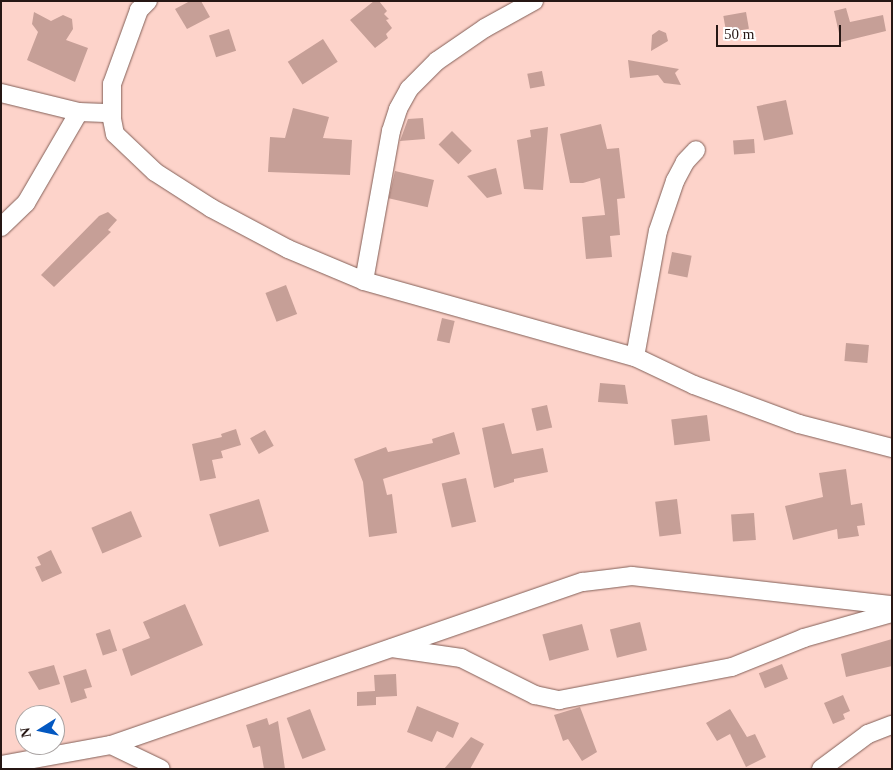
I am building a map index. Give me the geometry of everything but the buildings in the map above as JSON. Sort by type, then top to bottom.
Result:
[{"type":"street","points":[[148,1],[139,10],[123,47],[112,84],[112,113],[115,134],[155,172],[211,208],[288,249],[364,281],[634,357],[694,385],[799,424],[892,448]]},
{"type":"street","points":[[364,281],[391,131],[398,109],[409,89],[437,61],[486,28],[534,1]]},
{"type":"street","points":[[1,93],[79,112],[112,113]]},
{"type":"street","points":[[1,227],[26,203],[79,112]]},
{"type":"street","points":[[634,357],[658,231],[675,181],[696,150]]},
{"type":"street","points":[[1,765],[111,745],[583,582],[632,576],[892,605]]},
{"type":"street","points":[[389,648],[461,658],[535,695],[559,700],[732,667],[804,638],[892,613]]},
{"type":"street","points":[[821,769],[868,734],[892,725]]},
{"type":"street","points":[[111,745],[161,769]]}]
